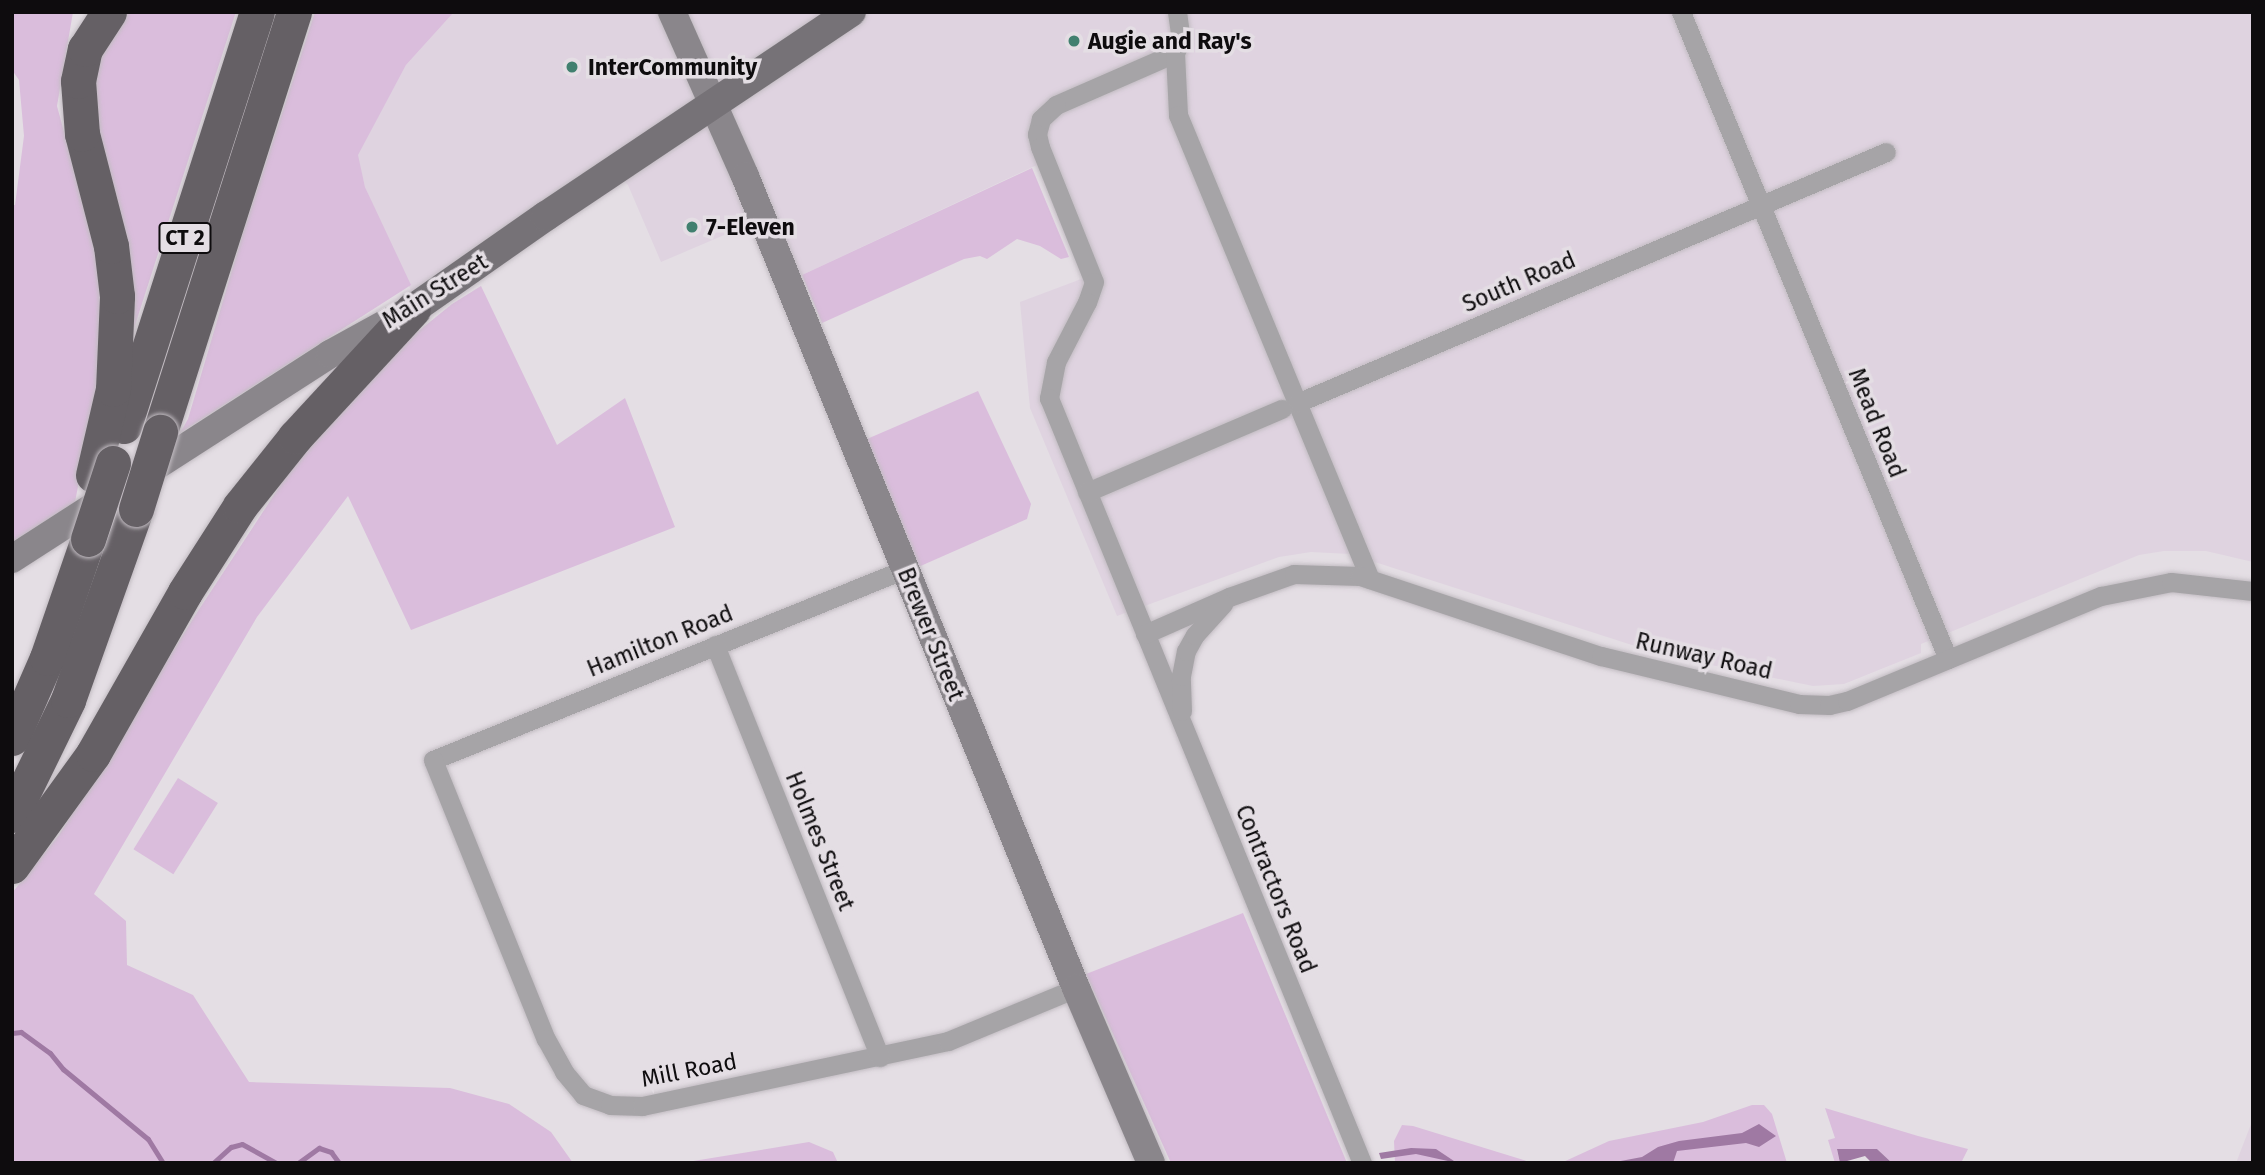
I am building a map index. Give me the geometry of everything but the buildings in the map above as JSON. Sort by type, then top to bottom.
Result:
[{"type":"highway","points":[[84,12],[85,49],[78,81],[78,115],[111,246],[117,296],[113,389],[103,469]]},
{"type":"highway","points":[[85,49],[109,12]]},
{"type":"highway","name":"CT 2","points":[[12,738],[47,658],[82,551],[103,469],[257,12]]},
{"type":"highway","name":"CT 2","points":[[12,815],[72,690],[136,509],[294,12]]},
{"type":"highway","points":[[12,866],[83,769],[185,592],[240,506],[303,428],[413,309]]},
{"type":"main road","name":"Brewer Street","points":[[673,12],[738,159],[1076,988],[1151,1163]]},
{"type":"main road","name":"Main Street","points":[[12,559],[330,354],[413,309],[546,216],[850,12]]},
{"type":"street","points":[[1177,12],[1181,40],[1175,53],[1178,115],[1290,406],[1370,579]]},
{"type":"street","name":"Mead Road","points":[[1681,12],[1948,659]]},
{"type":"street","name":"Contractors Road","points":[[1175,53],[1056,105],[1041,119],[1037,134],[1094,282],[1087,302],[1056,362],[1049,398],[1363,1163]]},
{"type":"street","name":"South Road","points":[[1087,492],[1886,152]]},
{"type":"street","name":"Hamilton Road","points":[[433,760],[905,569]]},
{"type":"street","name":"Runway Road","points":[[1145,634],[1229,597],[1294,574],[1370,579],[1601,656],[1799,704],[1829,705],[1847,701],[2101,596],[2171,582],[2253,591]]},
{"type":"street","points":[[1183,726],[1181,676],[1186,651],[1195,635],[1229,597]]},
{"type":"street","name":"Holmes Street","points":[[716,645],[880,1056]]},
{"type":"street","name":"Mill Road","points":[[433,760],[546,1039],[564,1072],[583,1094],[610,1105],[642,1106],[948,1041],[1076,988]]},
{"type":"shaded area","points":[[73,12],[57,106],[93,239],[108,332],[75,502],[12,542],[12,205],[15,205],[24,136],[19,80],[12,70],[12,13]]},
{"type":"shaded area","points":[[128,12],[236,12],[128,347],[93,126],[94,66]]},
{"type":"shaded area","points":[[315,12],[454,12],[406,65],[358,155],[365,187],[411,285],[180,433],[188,419],[243,233]]},
{"type":"shaded area","points":[[454,12],[2253,12],[2253,562],[2206,551],[2164,551],[2139,555],[1921,644],[1921,653],[1844,684],[1813,686],[1663,655],[1350,554],[1311,552],[1279,557],[1117,616],[1030,408],[1020,302],[1084,278],[1039,164],[802,275],[770,273],[750,224],[661,262],[628,185],[607,164],[413,295],[365,187],[357,155],[406,65]]},
{"type":"shaded area","points":[[1032,168],[1069,257],[1061,259],[1040,246],[1017,239],[987,259],[980,256],[964,259],[822,323],[802,275]]},
{"type":"shaded area","points":[[481,286],[557,445],[625,398],[675,527],[411,630],[348,496],[257,617],[94,894],[126,921],[127,965],[193,995],[249,1082],[450,1088],[509,1104],[551,1132],[573,1163],[12,1163],[12,893],[59,835],[196,614],[310,440],[369,377],[415,334],[452,304]]},
{"type":"shaded area","points":[[978,391],[1031,504],[1027,519],[916,568],[867,439]]},
{"type":"shaded area","points":[[178,778],[218,803],[173,874],[133,849]]},
{"type":"shaded area","points":[[1243,913],[1347,1163],[1171,1163],[1086,974]]},
{"type":"shaded area","points":[[1752,1105],[1764,1105],[1772,1114],[1787,1163],[1561,1163],[1609,1141],[1703,1122]]},
{"type":"shaded area","points":[[1825,1108],[1968,1149],[1961,1163],[1892,1163],[1877,1149],[1837,1150],[1840,1163],[1835,1163],[1828,1140],[1835,1138]]},
{"type":"shaded area","points":[[2253,1119],[2253,1163],[2236,1163]]},
{"type":"shaded area","points":[[1759,1124],[1776,1136],[1759,1147],[1746,1143],[1677,1151],[1673,1163],[1610,1163],[1642,1157],[1658,1147],[1679,1141],[1742,1133]]},
{"type":"shaded area","points":[[1402,1125],[1413,1126],[1533,1163],[1395,1163],[1394,1141]]},
{"type":"shaded area","points":[[809,1142],[833,1152],[838,1163],[681,1163]]},
{"type":"shaded area","points":[[1411,1148],[1436,1149],[1457,1163],[1416,1154],[1381,1159],[1379,1153]]},
{"type":"shaded area","points":[[1837,1149],[1877,1149],[1892,1163],[1870,1161],[1865,1156],[1840,1163]]},
{"type":"waterway","points":[[12,1033],[21,1032],[50,1053],[63,1069],[148,1139],[163,1163]]},
{"type":"waterway","points":[[213,1163],[231,1147],[242,1144],[276,1163]]},
{"type":"waterway","points":[[298,1163],[319,1148],[331,1152],[339,1163]]},
{"type":"place","name":"Augie and Ray's","points":[[1074,41]]},
{"type":"place","name":"InterCommunity","points":[[572,67]]},
{"type":"place","name":"7-Eleven","points":[[692,227]]}]
